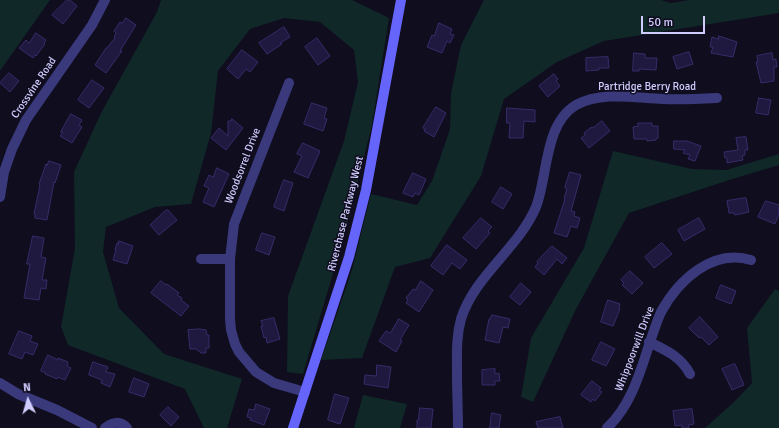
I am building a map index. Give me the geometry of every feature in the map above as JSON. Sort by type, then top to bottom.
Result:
[{"type":"street","name":"Crossvine Road","points":[[0,197],[4,172],[12,149],[26,120],[92,25],[105,0]]},
{"type":"street","name":"Riverchase Parkway West","points":[[293,428],[349,257],[366,190],[401,0]]},
{"type":"street","name":"Woodsorrel Drive","points":[[288,84],[234,224],[230,259],[231,330],[239,352],[256,372],[267,380],[305,392]]},
{"type":"street","name":"Partridge Berry Road","points":[[458,428],[456,344],[461,319],[470,297],[520,234],[528,223],[536,207],[542,190],[553,136],[559,122],[575,106],[588,100],[606,97],[689,100],[717,98]]},
{"type":"street","name":"Whippoorwill Drive","points":[[607,428],[618,418],[630,397],[660,312],[666,302],[686,278],[707,265],[730,257],[741,257],[751,260]]},
{"type":"street","points":[[201,259],[230,259]]},
{"type":"street","points":[[649,342],[672,353],[680,360],[690,374]]},
{"type":"street","points":[[0,383],[18,394],[56,410],[92,428]]},
{"type":"street","points":[[105,428],[114,422],[118,422],[124,424],[127,428]]},
{"type":"green space","points":[[0,0],[50,0],[0,71]]},
{"type":"green space","points":[[161,0],[352,0],[389,18],[372,125],[344,237],[303,374],[287,372],[288,296],[344,141],[358,82],[354,50],[320,22],[284,18],[250,29],[218,71],[211,133],[191,204],[155,207],[106,227],[103,252],[119,308],[164,354],[242,379],[227,428],[204,428],[185,389],[68,345],[61,327],[75,248],[74,172],[101,113],[157,12]]},
{"type":"green space","points":[[484,0],[661,0],[671,3],[689,0],[779,0],[779,13],[604,41],[557,62],[504,99],[481,176],[430,258],[395,267],[362,358],[321,360],[352,270],[371,194],[417,205],[432,181],[450,129],[451,93],[461,45]]},
{"type":"green space","points":[[613,151],[692,169],[726,170],[779,154],[779,165],[629,213],[576,309],[533,402],[521,397],[531,338],[584,248]]},
{"type":"green space","points":[[775,289],[779,291],[779,428],[705,428],[735,401],[752,383],[747,328]]},
{"type":"green space","points":[[363,395],[407,404],[400,428],[354,428]]},
{"type":"building","points":[[67,0],[70,0],[77,6],[63,24],[52,15]]},
{"type":"building","points":[[126,18],[136,25],[120,51],[122,51],[106,73],[95,65],[106,48],[115,38],[116,33],[114,31],[120,22],[122,23]]},
{"type":"building","points":[[439,23],[452,29],[450,34],[454,35],[450,43],[447,41],[442,53],[427,47],[432,35],[434,36]]},
{"type":"building","points":[[284,27],[290,37],[267,54],[259,43]]},
{"type":"building","points":[[36,33],[46,40],[44,43],[45,44],[33,58],[19,48],[26,40],[29,43]]},
{"type":"building","points":[[719,36],[737,42],[733,57],[711,53],[713,47],[710,47],[712,37],[718,39]]},
{"type":"building","points":[[317,38],[330,56],[318,65],[305,47]]},
{"type":"building","points":[[242,50],[258,62],[250,72],[246,69],[238,79],[227,69]]},
{"type":"building","points":[[689,52],[693,64],[677,69],[673,57]]},
{"type":"building","points":[[634,53],[645,54],[645,58],[657,58],[656,70],[639,69],[639,71],[633,71]]},
{"type":"building","points":[[772,53],[773,60],[776,59],[777,67],[774,67],[774,81],[761,83],[756,62],[758,62],[757,56]]},
{"type":"building","points":[[608,57],[609,68],[599,68],[599,70],[586,71],[586,58]]},
{"type":"building","points":[[9,73],[19,81],[10,92],[0,83]]},
{"type":"building","points":[[554,74],[558,79],[556,81],[560,86],[548,97],[539,86]]},
{"type":"building","points":[[92,80],[104,88],[89,108],[78,100]]},
{"type":"building","points":[[759,98],[771,100],[768,115],[756,113]]},
{"type":"building","points":[[312,103],[327,108],[324,118],[327,119],[323,131],[304,124]]},
{"type":"building","points":[[436,107],[446,113],[434,137],[424,131],[425,129],[423,128]]},
{"type":"building","points":[[507,108],[535,110],[535,122],[524,121],[523,138],[509,138],[510,123],[507,123]]},
{"type":"building","points":[[71,114],[82,120],[79,125],[82,127],[72,143],[60,136]]},
{"type":"building","points":[[232,119],[243,128],[226,150],[211,138],[219,128],[228,136],[228,121],[231,121]]},
{"type":"building","points":[[602,121],[610,131],[589,148],[581,138],[590,128]]},
{"type":"building","points":[[638,123],[652,123],[652,126],[658,126],[658,138],[656,140],[647,141],[647,139],[634,139],[633,127],[638,126]]},
{"type":"building","points":[[746,137],[748,150],[745,150],[745,155],[742,156],[743,160],[727,163],[727,158],[725,158],[724,152],[738,150],[736,138]]},
{"type":"building","points":[[674,141],[687,141],[701,146],[695,161],[688,159],[690,155],[683,153],[685,150],[674,149]]},
{"type":"building","points":[[303,143],[320,151],[308,178],[294,172],[302,156],[297,154]]},
{"type":"building","points":[[49,161],[61,165],[55,183],[54,182],[47,220],[35,218],[34,214],[39,184],[46,164],[47,165]]},
{"type":"building","points":[[217,168],[229,174],[214,207],[203,202],[209,188],[204,186],[209,175],[213,177]]},
{"type":"building","points":[[570,172],[581,175],[571,211],[575,212],[574,216],[580,218],[577,228],[571,226],[567,237],[554,233],[565,199],[567,189],[565,188]]},
{"type":"building","points":[[413,173],[426,179],[419,195],[415,193],[413,197],[403,193]]},
{"type":"building","points":[[284,180],[293,183],[284,211],[274,207]]},
{"type":"building","points":[[501,187],[512,194],[503,209],[492,202]]},
{"type":"building","points":[[746,198],[749,212],[735,215],[734,213],[729,213],[727,201]]},
{"type":"building","points":[[766,201],[779,205],[779,214],[775,224],[758,217]]},
{"type":"building","points":[[168,210],[177,220],[159,235],[150,225]]},
{"type":"building","points":[[481,218],[492,227],[488,231],[490,233],[476,249],[463,238]]},
{"type":"building","points":[[699,218],[705,229],[684,241],[678,230]]},
{"type":"building","points":[[262,233],[275,237],[269,255],[256,250]]},
{"type":"building","points":[[33,236],[44,238],[41,257],[46,258],[42,280],[47,280],[46,289],[41,288],[39,300],[24,298],[30,264],[27,264]]},
{"type":"building","points":[[119,241],[133,246],[127,264],[113,260],[117,243],[118,244]]},
{"type":"building","points":[[662,243],[672,254],[654,268],[645,257]]},
{"type":"building","points":[[447,245],[467,260],[460,269],[452,263],[443,275],[431,266]]},
{"type":"building","points":[[552,246],[567,258],[562,264],[557,259],[544,275],[535,267],[538,263],[537,262]]},
{"type":"building","points":[[630,271],[643,283],[632,294],[622,285],[624,283],[621,280]]},
{"type":"building","points":[[161,281],[179,293],[177,295],[189,306],[181,316],[151,293]]},
{"type":"building","points":[[421,281],[433,290],[419,312],[406,303],[408,300],[406,298],[413,289],[415,290]]},
{"type":"building","points":[[521,283],[531,292],[520,305],[510,297]]},
{"type":"building","points":[[721,285],[736,291],[731,304],[716,298]]},
{"type":"building","points":[[608,300],[620,304],[620,309],[613,326],[601,322]]},
{"type":"building","points":[[492,315],[510,319],[508,328],[503,327],[499,343],[485,340],[489,319]]},
{"type":"building","points":[[700,317],[718,337],[709,345],[689,328]]},
{"type":"building","points":[[274,318],[280,339],[267,343],[266,337],[264,338],[261,321]]},
{"type":"building","points":[[399,319],[409,325],[400,340],[402,341],[396,352],[379,341],[386,331],[390,333]]},
{"type":"building","points":[[188,330],[206,330],[207,335],[209,335],[209,348],[206,348],[206,353],[201,353],[196,349],[190,349]]},
{"type":"building","points":[[19,331],[32,336],[30,341],[38,344],[33,355],[25,352],[22,359],[9,354]]},
{"type":"building","points":[[601,342],[615,349],[606,366],[592,360]]},
{"type":"building","points":[[48,355],[58,360],[58,358],[68,362],[67,366],[71,368],[65,380],[58,377],[57,379],[41,371]]},
{"type":"building","points":[[93,362],[108,367],[106,372],[115,374],[110,387],[101,383],[102,380],[89,375]]},
{"type":"building","points":[[735,364],[744,385],[732,390],[722,369]]},
{"type":"building","points":[[377,365],[391,367],[388,388],[364,384],[365,375],[376,376]]},
{"type":"building","points":[[495,369],[495,374],[499,373],[500,381],[495,381],[495,385],[482,385],[482,370]]},
{"type":"building","points":[[134,378],[149,384],[144,397],[129,392]]},
{"type":"building","points":[[592,381],[601,388],[599,390],[602,392],[595,401],[593,399],[591,402],[581,395]]},
{"type":"building","points":[[335,394],[349,398],[340,424],[328,420]]},
{"type":"building","points":[[256,404],[270,409],[264,425],[250,420],[251,418],[247,417],[249,409],[254,410]]},
{"type":"building","points":[[168,407],[179,417],[171,426],[160,415]]},
{"type":"building","points":[[420,408],[433,409],[431,428],[417,428]]},
{"type":"building","points":[[692,409],[694,424],[688,425],[689,428],[682,428],[682,425],[675,426],[673,411]]},
{"type":"building","points":[[492,413],[501,415],[499,428],[490,428]]},
{"type":"building","points":[[560,417],[563,428],[538,428],[536,422]]}]
